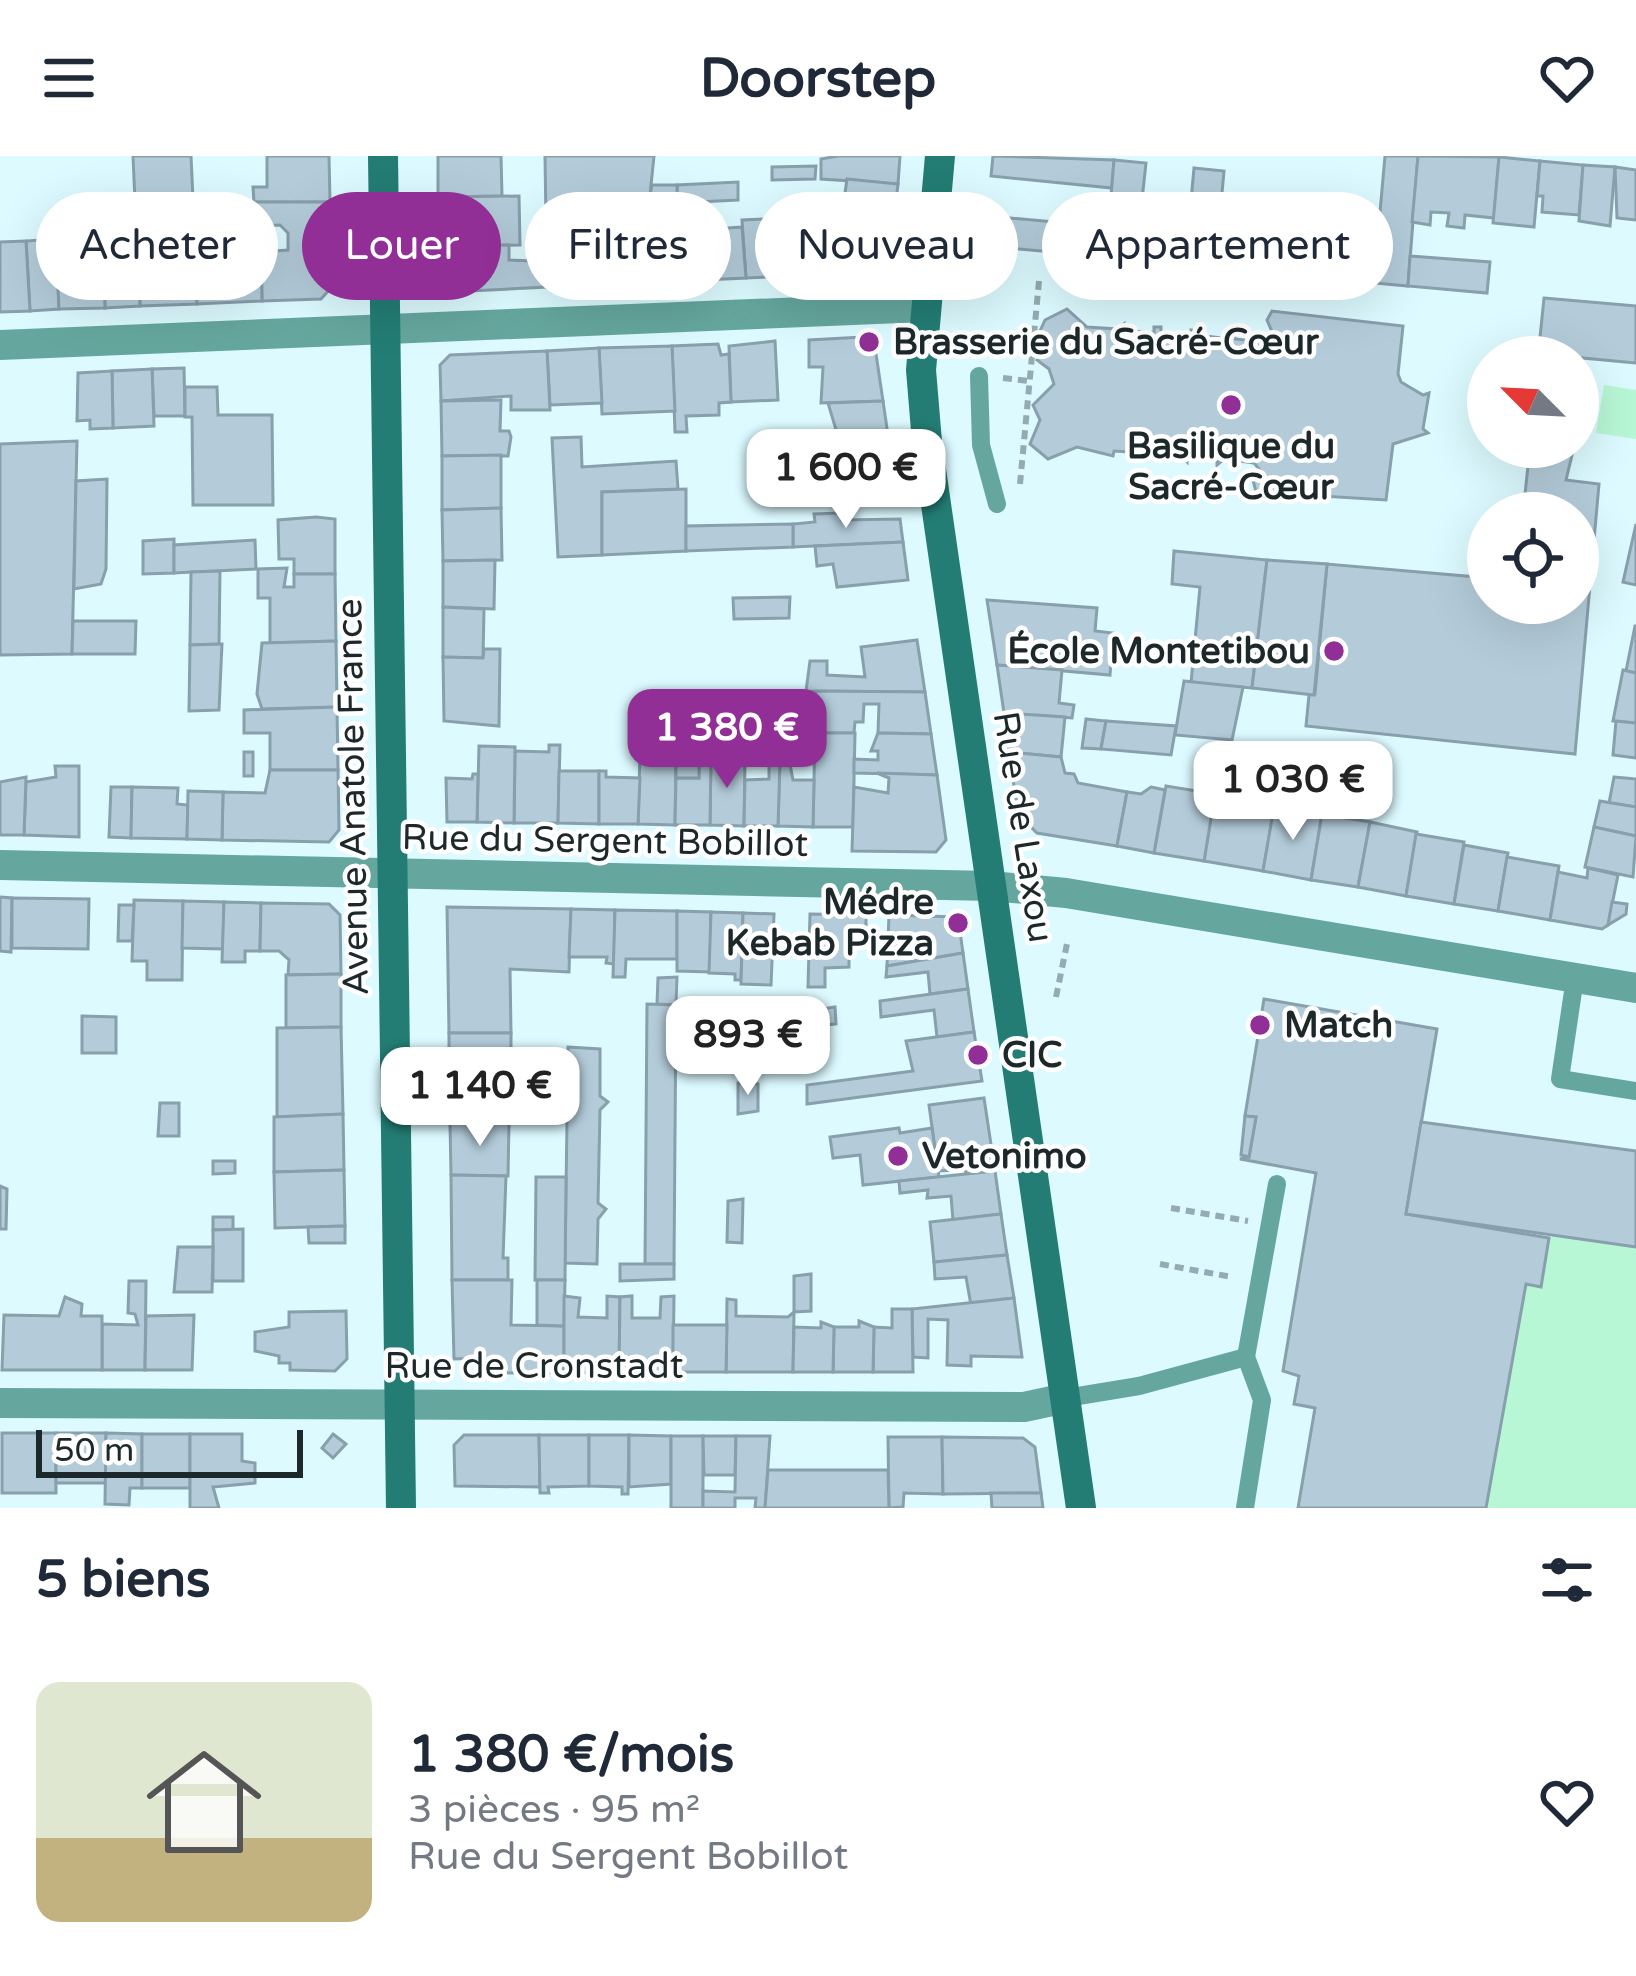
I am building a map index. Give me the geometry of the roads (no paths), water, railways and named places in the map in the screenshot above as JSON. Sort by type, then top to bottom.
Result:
[{"type":"main road","name":"Avenue Anatole France","points":[[383,156],[400,1508]]},
{"type":"main road","name":"Rue de Laxou","points":[[940,156],[921,370],[927,442],[1081,1508]]},
{"type":"street","points":[[0,345],[925,307]]},
{"type":"street","name":"Rue du Sergent Bobillot","points":[[0,866],[992,886],[1636,988]]},
{"type":"street","name":"Rue de Cronstadt","points":[[0,1403],[1024,1407],[1066,1398]]},
{"type":"lane","points":[[979,376],[981,445],[997,504]]},
{"type":"lane","points":[[1575,978],[1560,1078],[1636,1091]]},
{"type":"lane","points":[[1245,1508],[1262,1400],[1246,1357],[1277,1184]]},
{"type":"lane","points":[[1066,1398],[1139,1386],[1246,1357]]},
{"type":"place","name":"Brasserie du Sacré-Cœur","points":[[869,342]]},
{"type":"place","name":"Basilique du Sacré-Cœur","points":[[1231,405]]},
{"type":"place","name":"École Montetibou","points":[[1334,651]]},
{"type":"place","name":"Médre Kebab Pizza","points":[[958,923]]},
{"type":"place","name":"Match","points":[[1260,1025]]},
{"type":"place","name":"CIC","points":[[978,1055]]},
{"type":"place","name":"Vetonimo","points":[[898,1156]]}]
